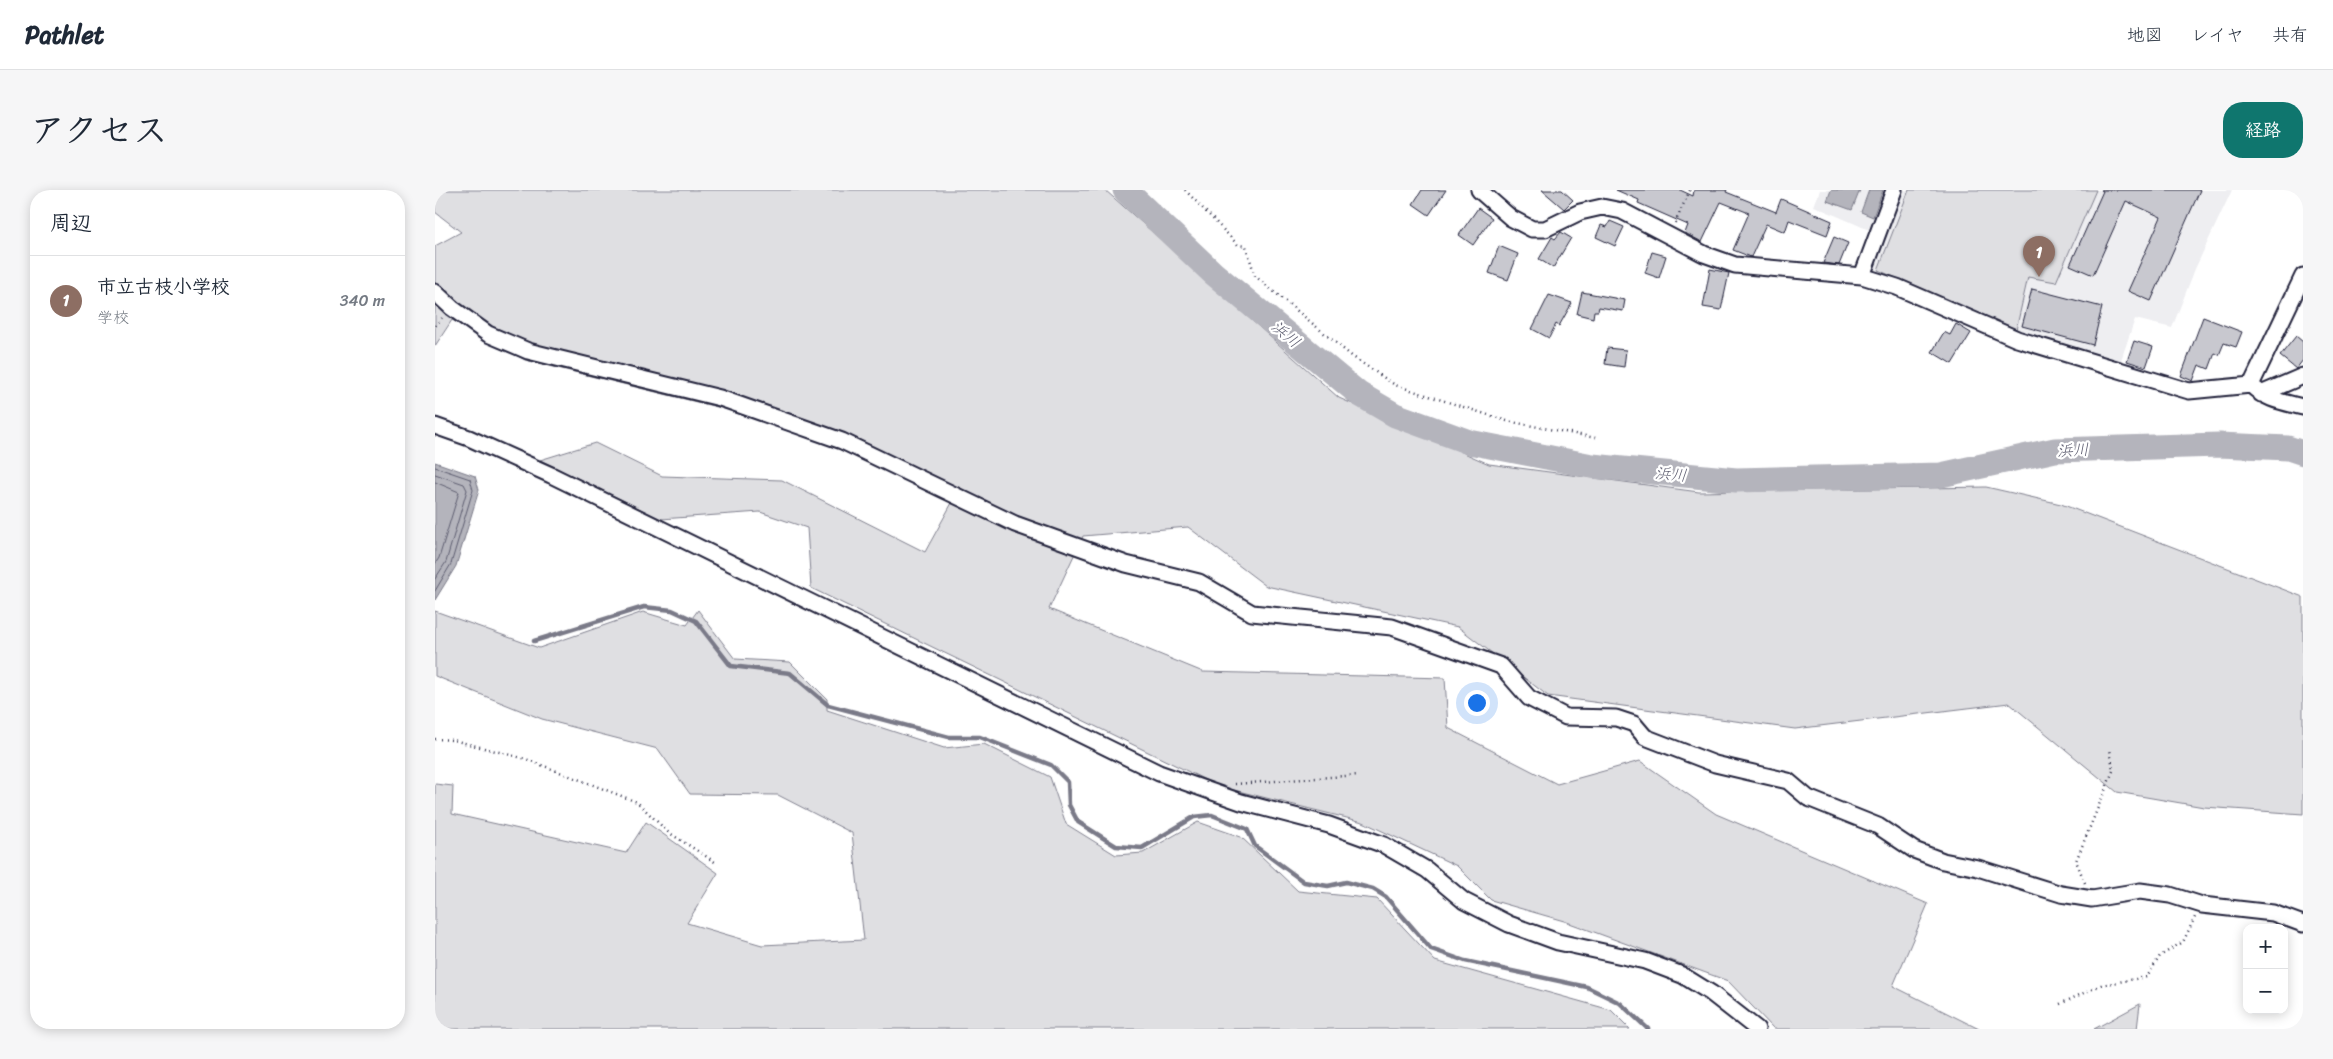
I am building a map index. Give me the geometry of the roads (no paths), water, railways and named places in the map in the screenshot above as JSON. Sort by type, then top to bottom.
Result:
[{"type":"street","points":[[1479,190],[1511,218],[1533,229],[1545,228],[1580,212],[1602,208],[1622,211],[1704,254],[1735,265],[1862,276],[1897,287],[2017,339],[2189,391],[2256,389],[2303,376]]},
{"type":"street","points":[[1862,276],[1894,190]]},
{"type":"street","points":[[2256,389],[2303,276]]},
{"type":"street","points":[[435,292],[451,308],[488,334],[529,352],[720,398],[843,441],[1015,524],[1126,564],[1199,582],[1252,613],[1393,627],[1501,666],[1529,698],[1566,717],[1616,718],[1634,724],[1645,738],[1715,764],[1788,781],[1809,798],[1878,826],[1914,850],[1943,861],[1978,868],[2061,894],[2092,899],[2140,891],[2170,895],[2202,905],[2273,913],[2303,924]]},
{"type":"street","points":[[2256,389],[2269,398],[2303,407]]},
{"type":"street","points":[[435,426],[469,438],[551,475],[1159,773],[1241,802],[1329,825],[1384,845],[1427,870],[1463,901],[1509,924],[1559,942],[1645,961],[1682,975],[1711,994],[1757,1029]]},
{"type":"water","points":[[1831,190],[1860,190],[1852,210],[1827,201]]},
{"type":"water","points":[[1869,190],[1883,190],[1873,217],[1861,212]]},
{"type":"water","points":[[435,462],[475,476],[479,490],[456,566],[435,600]]},
{"type":"waterway","name":"浜川","points":[[1125,190],[1213,273],[1359,394],[1395,415],[1469,442],[1592,466],[1736,480],[1941,475],[2055,450],[2219,445],[2288,448],[2303,453]]},
{"type":"waterway","points":[[534,641],[644,607],[672,610],[696,621],[731,666],[790,673],[828,705],[949,737],[980,737],[1051,765],[1068,782],[1069,805],[1078,822],[1116,846],[1142,848],[1194,817],[1212,815],[1247,829],[1255,846],[1304,882],[1328,886],[1346,882],[1373,889],[1386,897],[1431,949],[1465,961],[1587,987],[1620,1003],[1648,1029]]},
{"type":"place","name":"市立古枝小学校","points":[[2039,277]]}]
